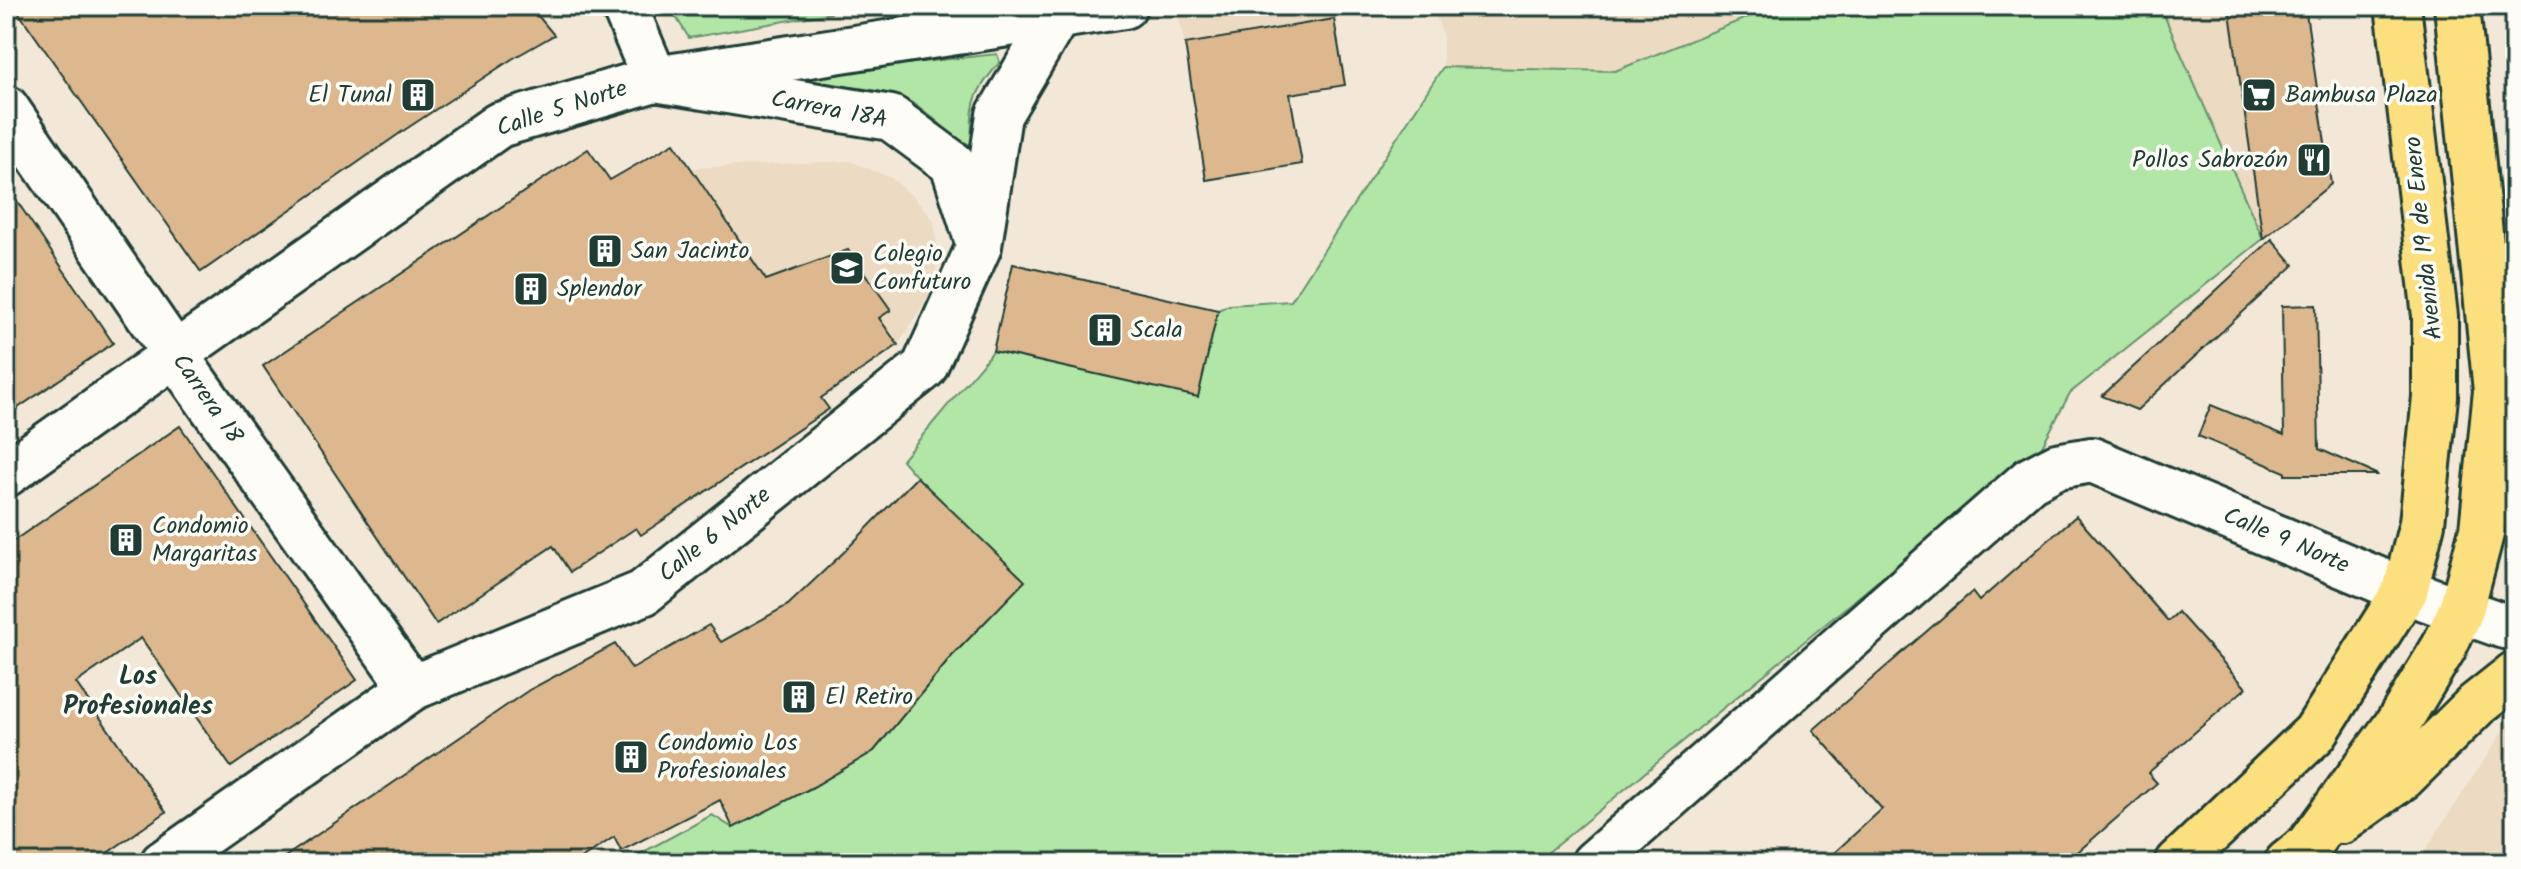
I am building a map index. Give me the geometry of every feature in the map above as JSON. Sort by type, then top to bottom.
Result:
[{"type":"main road","name":"Avenida 19 de Enero","points":[[2178,863],[2315,733],[2405,591],[2422,523],[2435,397],[2435,316],[2398,6]]},
{"type":"main road","points":[[2298,854],[2398,723],[2444,647],[2461,610],[2482,530],[2496,391],[2457,6]]},
{"type":"main road","points":[[2298,854],[2403,777],[2476,705],[2515,674]]},
{"type":"street","name":"Calle 5 Norte","points":[[6,474],[499,125],[655,79],[1124,6]]},
{"type":"street","points":[[625,8],[655,79]]},
{"type":"street","name":"Calle 6 Norte","points":[[163,863],[412,688],[643,593],[924,368],[979,246],[999,115],[1056,18]]},
{"type":"street","name":"Carrera 18A","points":[[655,79],[891,118],[953,164],[979,246]]},
{"type":"street","name":"Carrera 18","points":[[6,108],[176,356],[412,688]]},
{"type":"street","name":"Calle 9 Norte","points":[[1594,863],[2030,480],[2057,466],[2092,460],[2405,591],[2504,626],[2515,627]]},
{"type":"shaded area","points":[[1176,6],[1378,6],[1334,19],[1185,44]]},
{"type":"shaded area","points":[[1432,6],[1776,6],[1615,71],[1443,67],[1443,36]]},
{"type":"shaded area","name":"Bambusa Plaza","points":[[2160,6],[2305,6],[2331,184],[2263,239]]},
{"type":"shaded area","name":"Colegio Confuturo","points":[[850,161],[891,178],[913,196],[934,220],[938,257],[932,290],[898,345],[821,398],[766,279],[692,168]]},
{"type":"shaded area","points":[[2515,718],[2515,863],[2417,863],[2508,723]]},
{"type":"green space","points":[[669,6],[831,6],[831,13],[689,38]]},
{"type":"green space","points":[[1776,6],[2160,6],[2263,239],[2070,393],[2042,446],[1535,863],[623,863],[712,815],[733,828],[874,751],[952,656],[988,619],[917,477],[902,460],[993,351],[1198,396],[1218,310],[1229,305],[1291,301],[1443,67],[1615,71]]},
{"type":"green space","points":[[997,54],[1000,62],[975,100],[972,145],[956,138],[920,107],[899,97],[858,88],[801,83],[799,75]]},
{"type":"building","points":[[14,6],[530,6],[554,35],[403,131],[201,272]]},
{"type":"building","name":"Bambusa Plaza","points":[[2229,6],[2305,6],[2331,184],[2263,239]]},
{"type":"building","points":[[1334,19],[1345,85],[1290,94],[1302,164],[1206,180],[1185,44]]},
{"type":"building","points":[[674,143],[766,280],[848,250],[891,310],[879,318],[898,345],[821,398],[829,409],[641,535],[636,528],[570,572],[553,546],[436,624],[263,366],[588,149],[610,180]]},
{"type":"building","points":[[6,185],[113,343],[6,416]]},
{"type":"building","points":[[2272,239],[2294,265],[2137,410],[2102,396]]},
{"type":"building","name":"Scala","points":[[1013,264],[1218,310],[1198,397],[993,351]]},
{"type":"building","points":[[2316,305],[2319,449],[2378,475],[2285,475],[2285,472],[2198,436],[2211,405],[2284,435],[2282,306]]},
{"type":"building","points":[[180,426],[357,680],[231,767],[141,638],[76,683],[166,812],[93,863],[6,863],[6,546]]},
{"type":"building","points":[[917,477],[1025,581],[952,656],[874,751],[733,828],[720,800],[621,851],[614,837],[575,863],[276,863],[529,690],[615,644],[632,669],[709,625],[721,642],[788,605]]},
{"type":"building","points":[[2076,516],[2168,621],[2178,612],[2246,688],[2148,773],[2157,783],[2065,863],[1823,863],[1882,809],[1813,730],[1972,592],[1979,601]]},
{"type":"place","name":"El Tunal","points":[[418,95]]},
{"type":"place","name":"Bambusa Plaza","points":[[2259,95]]},
{"type":"place","name":"Pollos Sabrozón","points":[[2314,160]]},
{"type":"place","name":"San Jacinto","points":[[605,251]]},
{"type":"place","name":"Colegio Confuturo","points":[[847,268]]},
{"type":"place","name":"Splendor","points":[[531,289]]},
{"type":"place","name":"Scala","points":[[1105,330]]},
{"type":"place","name":"Condomio Margaritas","points":[[126,540]]},
{"type":"place","name":"El Retiro","points":[[799,697]]},
{"type":"place","name":"Condomio Los Profesionales","points":[[631,757]]},
{"type":"district","name":"Los Profesionales","points":[[138,692]]}]
